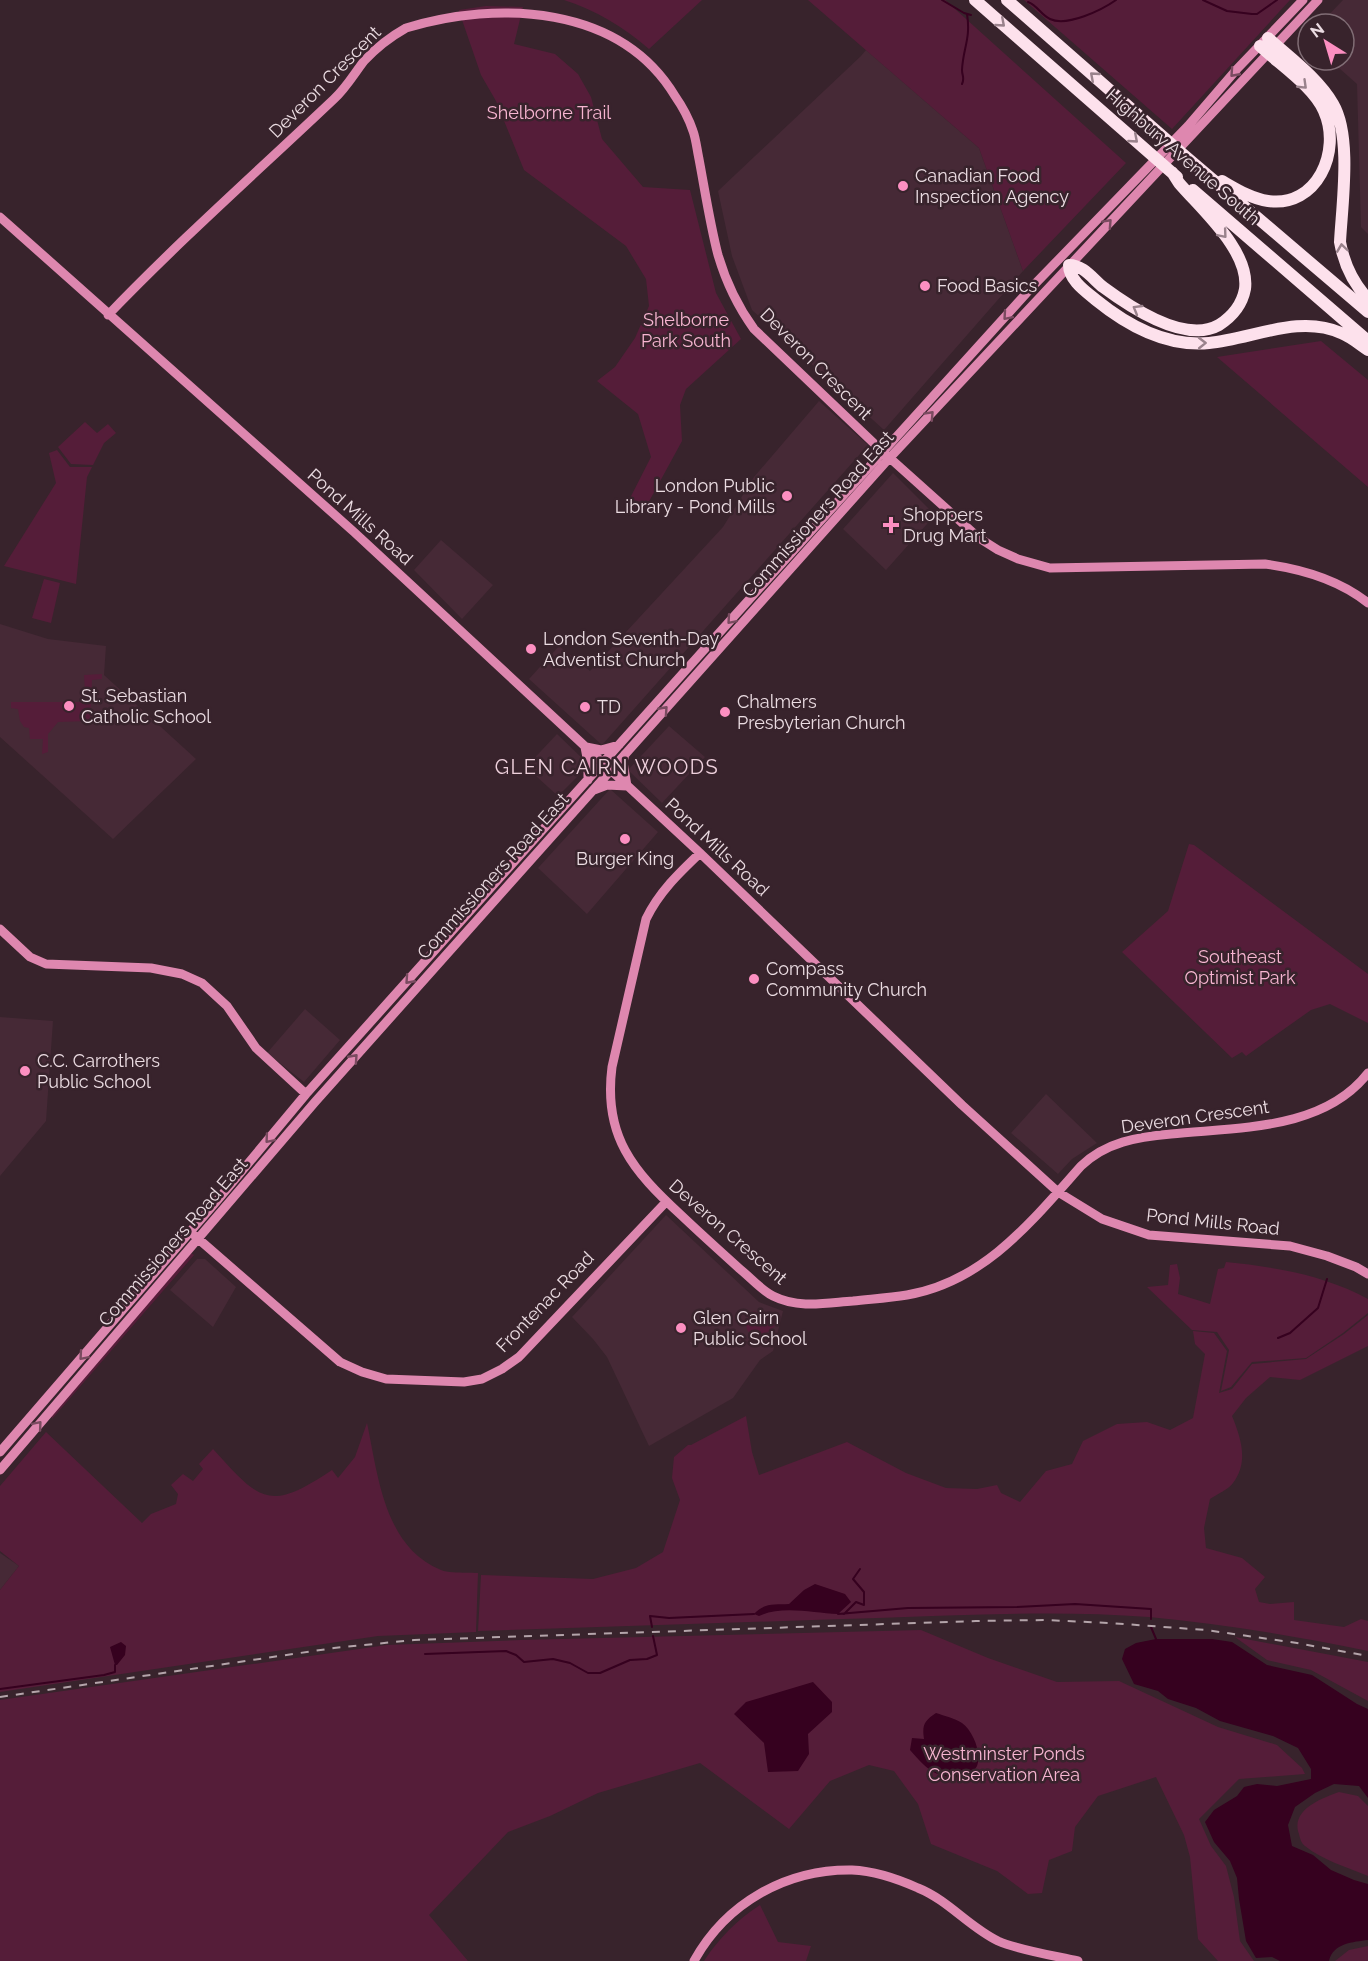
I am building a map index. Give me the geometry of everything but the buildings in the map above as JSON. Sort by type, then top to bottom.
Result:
[{"type":"highway","name":"Highbury Avenue South","points":[[975,0],[1368,341]]},
{"type":"highway","name":"Highbury Avenue South","points":[[1007,0],[1368,312]]},
{"type":"highway","points":[[1185,156],[1242,192],[1270,202],[1293,199],[1316,184],[1328,158],[1329,124],[1325,112],[1268,45]]},
{"type":"highway","points":[[1268,45],[1324,91],[1338,114],[1344,145],[1341,249],[1347,270],[1368,299]]},
{"type":"highway","points":[[1065,261],[1079,266],[1131,306],[1164,323],[1200,331],[1211,329],[1233,315],[1242,299],[1245,284],[1239,255],[1172,172]]},
{"type":"highway","points":[[1065,261],[1071,276],[1107,309],[1139,329],[1160,337],[1185,343],[1208,344],[1311,325],[1340,332],[1368,350]]},
{"type":"main road","name":"Commissioners Road East","points":[[0,1452],[591,792],[624,741],[882,451],[1191,129],[1268,45],[1303,0]]},
{"type":"main road","name":"Commissioners Road East","points":[[1268,45],[1318,0]]},
{"type":"main road","name":"Deveron Crescent","points":[[541,5],[561,9],[606,28],[642,54],[675,95],[693,131],[718,254],[743,314],[754,329],[882,451],[979,538],[1018,559],[1050,568],[1265,564],[1323,577],[1347,587],[1368,603]]},
{"type":"main road","name":"Deveron Crescent","points":[[108,315],[145,276],[335,98],[380,45],[402,30],[432,15],[461,6]]},
{"type":"main road","name":"Pond Mills Road","points":[[0,217],[354,532],[699,853],[962,1105],[1058,1192],[1102,1219],[1149,1235],[1290,1246],[1327,1256],[1368,1274]]},
{"type":"main road","name":"Commissioners Road East","points":[[0,1470],[194,1235],[306,1094],[588,780],[625,754],[1065,261]]},
{"type":"main road","points":[[588,780],[588,763],[584,746],[604,750],[618,746],[624,741]]},
{"type":"main road","points":[[591,792],[607,785],[627,786],[623,762],[625,754]]},
{"type":"main road","name":"Deveron Crescent","points":[[699,853],[669,883],[653,904],[646,919],[619,1033],[610,1085],[611,1110],[622,1145],[636,1168],[666,1202],[771,1296],[810,1305],[908,1295],[962,1276],[977,1269],[1016,1238],[1092,1156],[1122,1141],[1147,1136],[1264,1124],[1299,1118],[1333,1103],[1355,1087],[1368,1073]]},
{"type":"main road","points":[[0,929],[30,957],[46,964],[151,968],[182,974],[201,983],[227,1006],[256,1048],[306,1094]]},
{"type":"main road","name":"Frontenac Road","points":[[194,1235],[340,1362],[386,1379],[464,1382],[482,1378],[502,1369],[519,1357],[666,1202]]},
{"type":"main road","points":[[694,1961],[717,1928],[760,1892],[802,1876],[853,1870],[882,1875],[920,1888],[998,1941],[1078,1961]]},
{"type":"shaded area","points":[[1343,0],[1368,0],[1368,234],[1361,227],[1357,84],[1344,72],[1356,72],[1356,12],[1332,12]]},
{"type":"shaded area","points":[[866,50],[979,148],[1023,271],[884,430],[752,310],[732,256],[718,191]]},
{"type":"shaded area","points":[[819,401],[868,445],[602,745],[529,679],[559,646],[590,671],[723,527],[754,477]]},
{"type":"shaded area","points":[[893,473],[935,515],[886,570],[843,529]]},
{"type":"shaded area","points":[[441,540],[493,585],[462,619],[414,570]]},
{"type":"shaded area","name":"St. Sebastian Catholic School","points":[[0,624],[48,639],[106,646],[104,675],[196,759],[113,839],[0,737]]},
{"type":"shaded area","points":[[669,726],[705,757],[662,803],[628,770]]},
{"type":"shaded area","points":[[557,734],[582,758],[584,770],[558,796],[526,767]]},
{"type":"shaded area","points":[[610,789],[658,832],[587,914],[538,868]]},
{"type":"shaded area","points":[[305,1009],[340,1040],[304,1082],[267,1053]]},
{"type":"shaded area","name":"C.C. Carrothers Public School","points":[[0,1017],[53,1021],[46,1121],[0,1176]]},
{"type":"shaded area","points":[[1046,1094],[1097,1143],[1072,1159],[1058,1174],[1011,1133]]},
{"type":"shaded area","name":"Glen Cairn Public School","points":[[666,1215],[759,1302],[783,1311],[773,1351],[760,1360],[733,1398],[649,1446],[607,1357],[572,1317]]},
{"type":"shaded area","points":[[197,1259],[205,1259],[236,1287],[213,1327],[170,1290]]},
{"type":"shaded area","points":[[0,1553],[19,1566],[0,1590]]},
{"type":"shaded area","points":[[815,1584],[845,1594],[851,1602],[838,1614],[788,1610],[759,1616],[754,1614],[766,1606],[789,1604],[804,1590]]},
{"type":"shaded area","points":[[1156,1639],[1212,1639],[1232,1642],[1267,1665],[1312,1675],[1368,1709],[1368,1798],[1359,1786],[1334,1784],[1315,1793],[1295,1807],[1288,1825],[1292,1846],[1313,1855],[1331,1870],[1368,1884],[1368,1940],[1339,1947],[1331,1955],[1329,1961],[1280,1961],[1272,1957],[1256,1958],[1246,1941],[1237,1878],[1230,1861],[1214,1842],[1205,1822],[1214,1810],[1237,1796],[1244,1787],[1257,1784],[1277,1786],[1311,1779],[1311,1769],[1298,1748],[1273,1736],[1220,1721],[1196,1708],[1168,1699],[1158,1691],[1134,1684],[1122,1659],[1125,1649],[1136,1643]]},
{"type":"shaded area","points":[[121,1642],[126,1646],[125,1655],[115,1665],[110,1647]]},
{"type":"shaded area","points":[[813,1682],[832,1702],[832,1712],[808,1734],[809,1754],[798,1771],[768,1772],[764,1743],[734,1714],[746,1702]]},
{"type":"shaded area","points":[[936,1713],[962,1723],[973,1737],[978,1761],[967,1777],[948,1777],[934,1772],[928,1769],[910,1750],[912,1738],[924,1739],[925,1724]]},
{"type":"green space","points":[[564,0],[702,0],[649,49],[630,33],[609,20]]},
{"type":"green space","points":[[808,0],[945,0],[1126,163],[1023,271],[979,148]]},
{"type":"green space","points":[[1024,0],[1290,0],[1172,129]]},
{"type":"green space","name":"Shelborne Trail","points":[[486,6],[523,7],[514,44],[555,54],[578,74],[591,97],[602,139],[643,187],[690,190],[716,293],[741,339],[686,389],[680,405],[682,441],[646,507],[625,508],[651,457],[638,414],[597,381],[615,367],[635,338],[649,306],[646,279],[626,246],[524,170],[496,101],[481,75],[459,10]]},
{"type":"green space","points":[[1321,341],[1368,380],[1368,487],[1217,357]]},
{"type":"green space","points":[[85,422],[97,433],[108,424],[116,433],[104,443],[93,465],[71,464],[58,447]]},
{"type":"green space","points":[[57,450],[70,467],[92,467],[87,477],[76,584],[4,566],[56,483],[49,453]]},
{"type":"green space","points":[[44,579],[60,583],[51,623],[32,618]]},
{"type":"green space","points":[[102,674],[102,679],[92,680],[90,721],[58,722],[48,734],[48,752],[42,754],[43,739],[30,739],[29,728],[24,727],[20,721],[18,709],[11,708],[11,702],[81,702],[82,692],[85,692],[84,675]]},
{"type":"green space","name":"Southeast Optimist Park","points":[[1189,844],[1194,845],[1368,974],[1368,1023],[1330,1004],[1311,1010],[1246,1056],[1242,1052],[1232,1058],[1122,952],[1168,911]]},
{"type":"green space","points":[[191,1253],[194,1255],[52,1419],[52,1414]]},
{"type":"green space","points":[[1226,1262],[1299,1273],[1334,1284],[1368,1299],[1368,1313],[1306,1358],[1252,1362],[1231,1387],[1221,1391],[1229,1350],[1217,1332],[1192,1330],[1147,1287],[1168,1285],[1170,1265],[1177,1264],[1180,1278],[1178,1294],[1210,1304],[1218,1269],[1224,1268]]},
{"type":"green space","points":[[754,1311],[772,1317],[775,1326],[761,1337],[753,1335],[746,1328],[748,1316]]},
{"type":"green space","points":[[1368,1315],[1368,1346],[1300,1380],[1270,1377],[1246,1398],[1232,1416],[1242,1450],[1241,1467],[1231,1485],[1210,1499],[1204,1528],[1206,1548],[1242,1558],[1265,1577],[1255,1589],[1259,1602],[1270,1604],[1294,1602],[1294,1620],[1344,1627],[1361,1619],[1368,1621],[1368,1651],[1286,1635],[1204,1623],[1149,1617],[1047,1613],[478,1631],[481,1575],[593,1579],[636,1568],[663,1552],[680,1500],[672,1478],[674,1457],[688,1445],[746,1416],[752,1452],[759,1475],[847,1442],[906,1473],[946,1488],[977,1489],[997,1485],[1001,1493],[1020,1502],[1046,1471],[1072,1464],[1083,1441],[1117,1424],[1147,1422],[1170,1430],[1193,1418],[1205,1354],[1195,1344],[1193,1331],[1214,1333],[1227,1351],[1219,1393],[1232,1389],[1252,1364],[1306,1359]]},
{"type":"green space","points":[[367,1423],[380,1486],[395,1527],[407,1545],[422,1559],[441,1570],[478,1573],[476,1632],[378,1636],[0,1692],[0,1590],[19,1566],[0,1551],[0,1486],[46,1432],[142,1523],[151,1514],[176,1504],[178,1494],[171,1485],[183,1474],[193,1481],[203,1469],[199,1464],[213,1449],[243,1481],[255,1490],[267,1495],[279,1496],[294,1492],[332,1470],[338,1478],[355,1457]]},
{"type":"green space","name":"Westminster Ponds Conservation Area","points":[[921,1630],[988,1658],[1057,1682],[1119,1681],[1218,1727],[1277,1745],[1302,1768],[1305,1774],[1239,1779],[1199,1819],[1211,1846],[1226,1866],[1234,1897],[1240,1941],[1254,1961],[1218,1961],[1198,1939],[1190,1857],[1184,1835],[1156,1777],[1098,1796],[1075,1827],[1072,1851],[1049,1860],[1042,1893],[1028,1894],[997,1871],[931,1844],[918,1804],[894,1771],[869,1765],[830,1781],[789,1829],[700,1763],[598,1793],[550,1816],[508,1832],[429,1915],[468,1961],[0,1961],[0,1700],[387,1645]]},
{"type":"green space","points":[[1235,1637],[1368,1662],[1368,1701],[1311,1670],[1267,1660]]},
{"type":"green space","points":[[1339,1792],[1358,1796],[1368,1806],[1368,1876],[1319,1855],[1305,1846],[1300,1839],[1297,1826],[1303,1812],[1316,1802]]},
{"type":"green space","points":[[760,1905],[778,1942],[811,1946],[806,1961],[704,1961],[729,1930]]},
{"type":"green space","points":[[1368,1946],[1368,1961],[1335,1961],[1349,1950]]},
{"type":"waterway","points":[[942,0],[971,15]]},
{"type":"waterway","points":[[1028,2],[1050,19],[1066,21],[1093,13],[1116,0]]},
{"type":"waterway","points":[[1203,0],[1227,11],[1252,14],[1257,14],[1277,0]]},
{"type":"waterway","points":[[962,84],[968,30],[967,14]]},
{"type":"waterway","points":[[1278,1338],[1290,1333],[1318,1308],[1327,1279]]},
{"type":"waterway","points":[[844,1614],[856,1602],[864,1605],[864,1592],[853,1579],[860,1569]]},
{"type":"waterway","points":[[838,1614],[908,1608],[1075,1604],[1151,1609],[1151,1619]]},
{"type":"waterway","points":[[652,1627],[650,1616],[669,1618],[754,1614]]},
{"type":"waterway","points":[[1151,1627],[1156,1639]]},
{"type":"waterway","points":[[425,1654],[506,1651],[516,1655],[524,1662],[553,1659],[570,1663],[588,1673],[600,1673],[630,1660],[647,1659],[657,1655],[653,1636]]},
{"type":"waterway","points":[[0,1689],[104,1675],[115,1672],[115,1665]]},
{"type":"railway","points":[[0,1697],[334,1648],[414,1640],[976,1621],[1045,1620],[1206,1630],[1368,1656]]},
{"type":"place","name":"Canadian Food Inspection Agency","points":[[903,186]]},
{"type":"place","name":"Food Basics","points":[[925,286]]},
{"type":"place","name":"London Public Library - Pond Mills","points":[[787,496]]},
{"type":"place","name":"Shoppers Drug Mart","points":[[891,525]]},
{"type":"place","name":"London Seventh-Day Adventist Church","points":[[531,649]]},
{"type":"place","name":"St. Sebastian Catholic School","points":[[69,706]]},
{"type":"place","name":"TD","points":[[585,707]]},
{"type":"place","name":"Chalmers Presbyterian Church","points":[[725,712]]},
{"type":"place","name":"Burger King","points":[[625,839]]},
{"type":"place","name":"Compass Community Church","points":[[754,979]]},
{"type":"place","name":"C.C. Carrothers Public School","points":[[25,1071]]},
{"type":"place","name":"Glen Cairn Public School","points":[[681,1328]]},
{"type":"district","name":"GLEN CAIRN WOODS","points":[[607,767]]},
{"type":"park label","name":"Shelborne Park South","points":[[686,330]]}]
